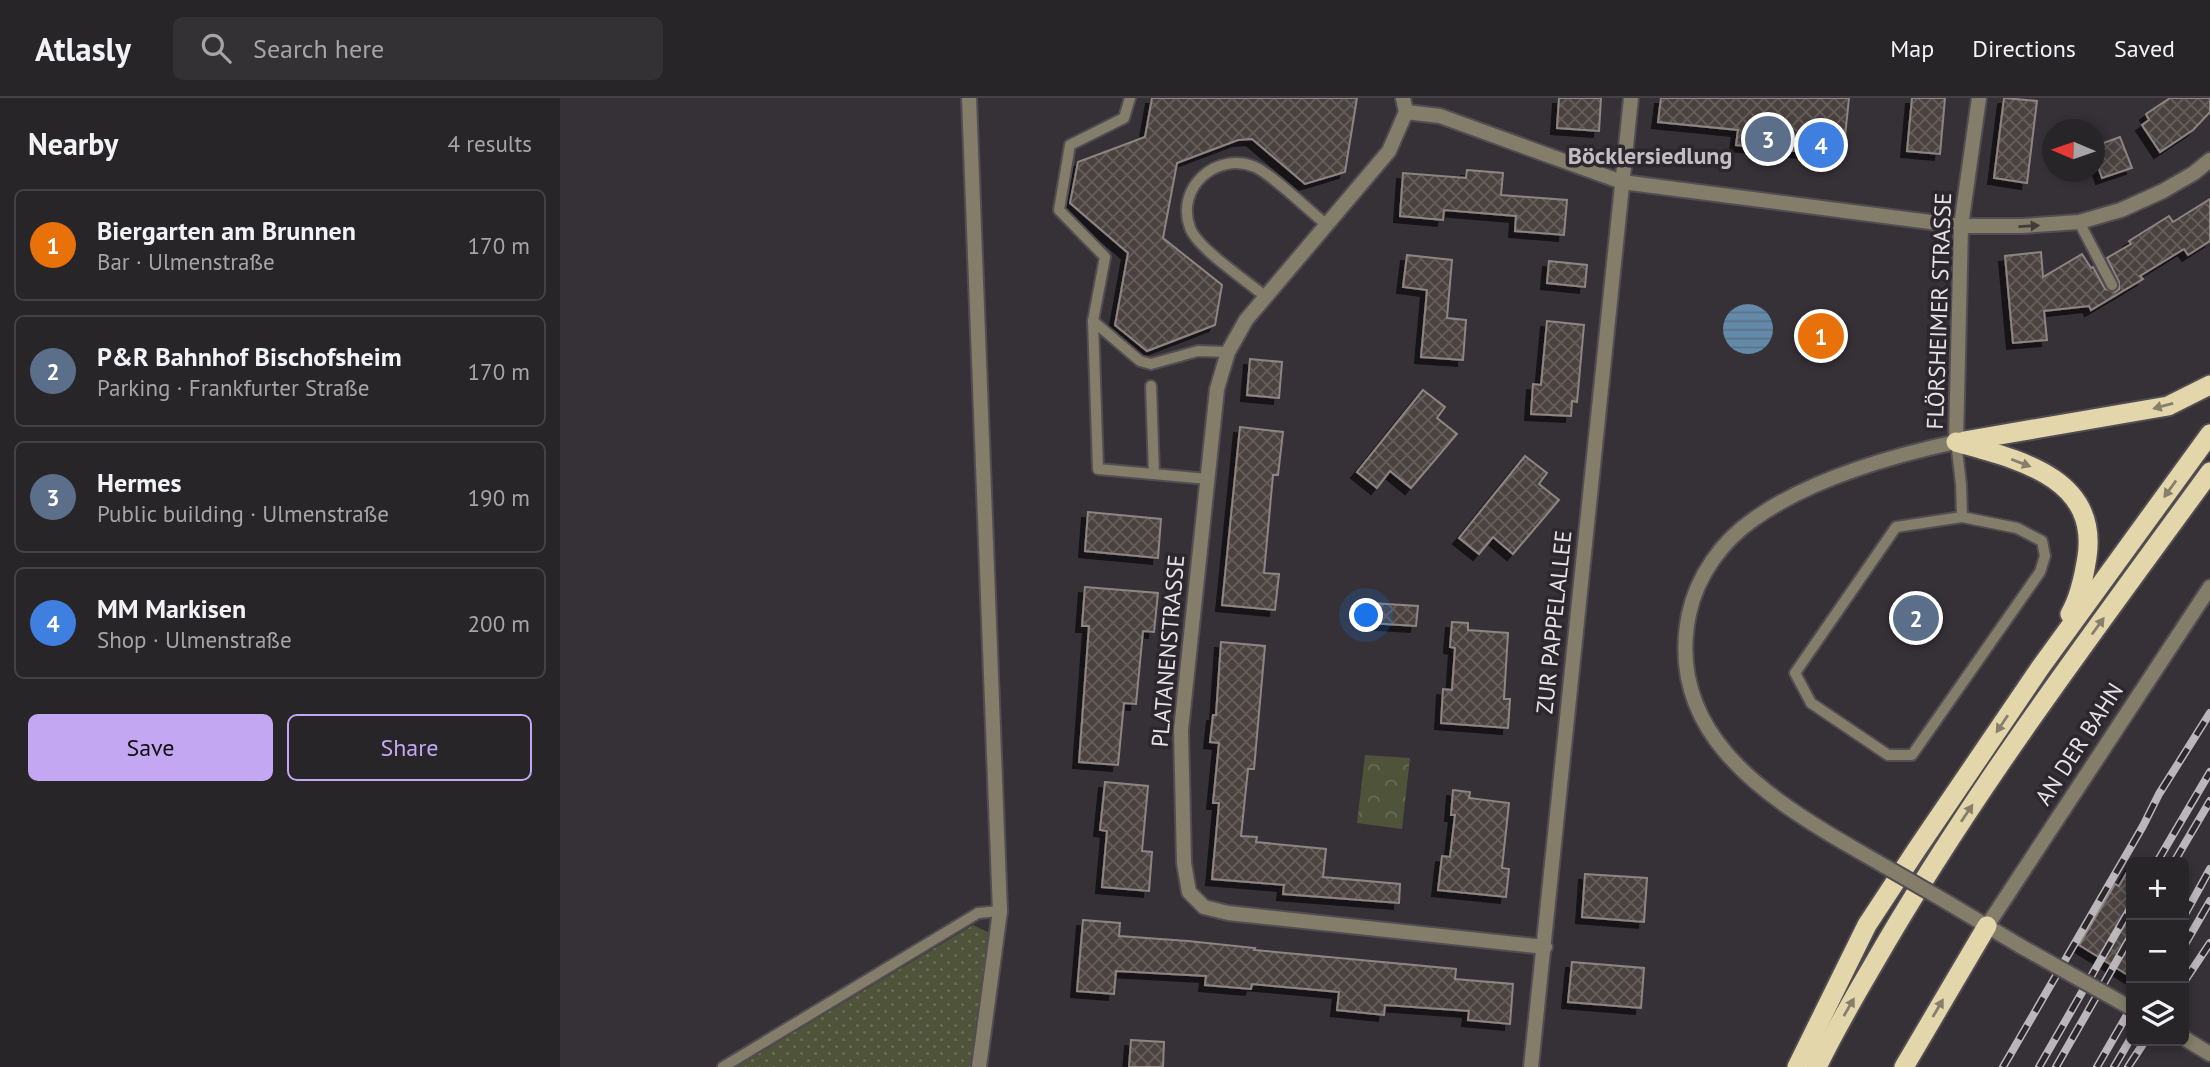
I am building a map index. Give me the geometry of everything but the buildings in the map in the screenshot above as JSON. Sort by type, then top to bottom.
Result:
[{"type":"highway","points":[[1956,442],[2168,406],[2210,385]]},
{"type":"highway","points":[[1797,1067],[1867,925],[2040,668],[2210,434]]},
{"type":"highway","points":[[1956,442],[2020,462],[2056,479],[2078,504],[2085,521],[2088,551],[2085,574],[2074,608],[2040,668]]},
{"type":"highway","points":[[1817,1067],[1880,952],[1936,859],[2037,709],[2210,472]]},
{"type":"highway","points":[[1904,1067],[1987,926]]},
{"type":"street","points":[[969,98],[999,911],[979,1067]]},
{"type":"street","name":"ZUR PAPPELALLEE","points":[[1531,1067],[1631,98]]},
{"type":"street","name":"FLÖRSHEIMER STRASSE","points":[[1956,442],[1961,226],[1979,98]]},
{"type":"street","points":[[1404,105],[1622,182],[1961,226],[2079,222],[2121,210],[2163,191],[2210,160]]},
{"type":"street","name":"PLATANENSTRASSE","points":[[1404,105],[1389,151],[1246,320],[1228,352],[1217,389],[1181,730],[1184,863],[1189,892],[1204,907],[1228,913],[1545,947]]},
{"type":"street","points":[[1956,442],[1896,457],[1846,475],[1780,503],[1752,520],[1716,555],[1697,588],[1685,644],[1689,682],[1702,718],[1726,752],[1767,793],[1798,816],[2126,1005]]},
{"type":"street","name":"AN DER BAHN","points":[[1987,926],[2210,587]]},
{"type":"street","points":[[2189,1041],[2210,1054]]},
{"type":"lane","points":[[1130,98],[1124,118],[1070,145],[1059,210],[1105,257],[1093,321],[1098,469],[1208,479]]},
{"type":"lane","points":[[1266,297],[1200,243],[1191,229],[1187,212],[1189,195],[1197,180],[1209,169],[1225,163],[1242,163],[1258,168],[1327,225]]},
{"type":"lane","points":[[2079,222],[2112,285]]},
{"type":"lane","points":[[1093,321],[1140,360],[1151,364],[1198,351],[1228,352]]},
{"type":"lane","points":[[1151,386],[1153,474]]},
{"type":"lane","points":[[1956,442],[1962,517]]},
{"type":"lane","points":[[1962,517],[2017,528],[2042,541],[2045,556],[2040,572],[1912,755],[1888,755],[1811,703],[1795,673],[1896,527],[1962,517]]},
{"type":"lane","points":[[723,1067],[978,913],[999,911]]},
{"type":"green space","points":[[1365,755],[1410,758],[1402,829],[1357,823]]},
{"type":"green space","points":[[973,925],[990,933],[972,1067],[736,1067]]},
{"type":"water","points":[[1748,304],[1765,312],[1773,329],[1765,346],[1748,354],[1731,346],[1723,329],[1731,312]]},
{"type":"railway","points":[[2003,1067],[2159,794],[2210,713]]},
{"type":"railway","points":[[2160,857],[2210,772]]},
{"type":"railway","points":[[2177,857],[2210,801]]},
{"type":"railway","points":[[2189,907],[2210,869]]},
{"type":"railway","points":[[2189,937],[2210,901]]},
{"type":"railway","points":[[2039,1067],[2126,916]]},
{"type":"railway","points":[[2189,974],[2210,943]]},
{"type":"railway","points":[[2056,1067],[2126,945]]},
{"type":"railway","points":[[2097,1067],[2126,1017]]},
{"type":"railway","points":[[2114,1067],[2126,1046]]},
{"type":"railway","points":[[2128,1067],[2142,1046]]},
{"type":"place","name":"Hermes","points":[[1768,139]]},
{"type":"place","name":"MM Markisen","points":[[1821,145]]},
{"type":"place","name":"Biergarten am Brunnen","points":[[1821,336]]},
{"type":"place","name":"P&R Bahnhof Bischofsheim","points":[[1916,618]]},
{"type":"district","name":"Böcklersiedlung","points":[[1650,156]]}]
